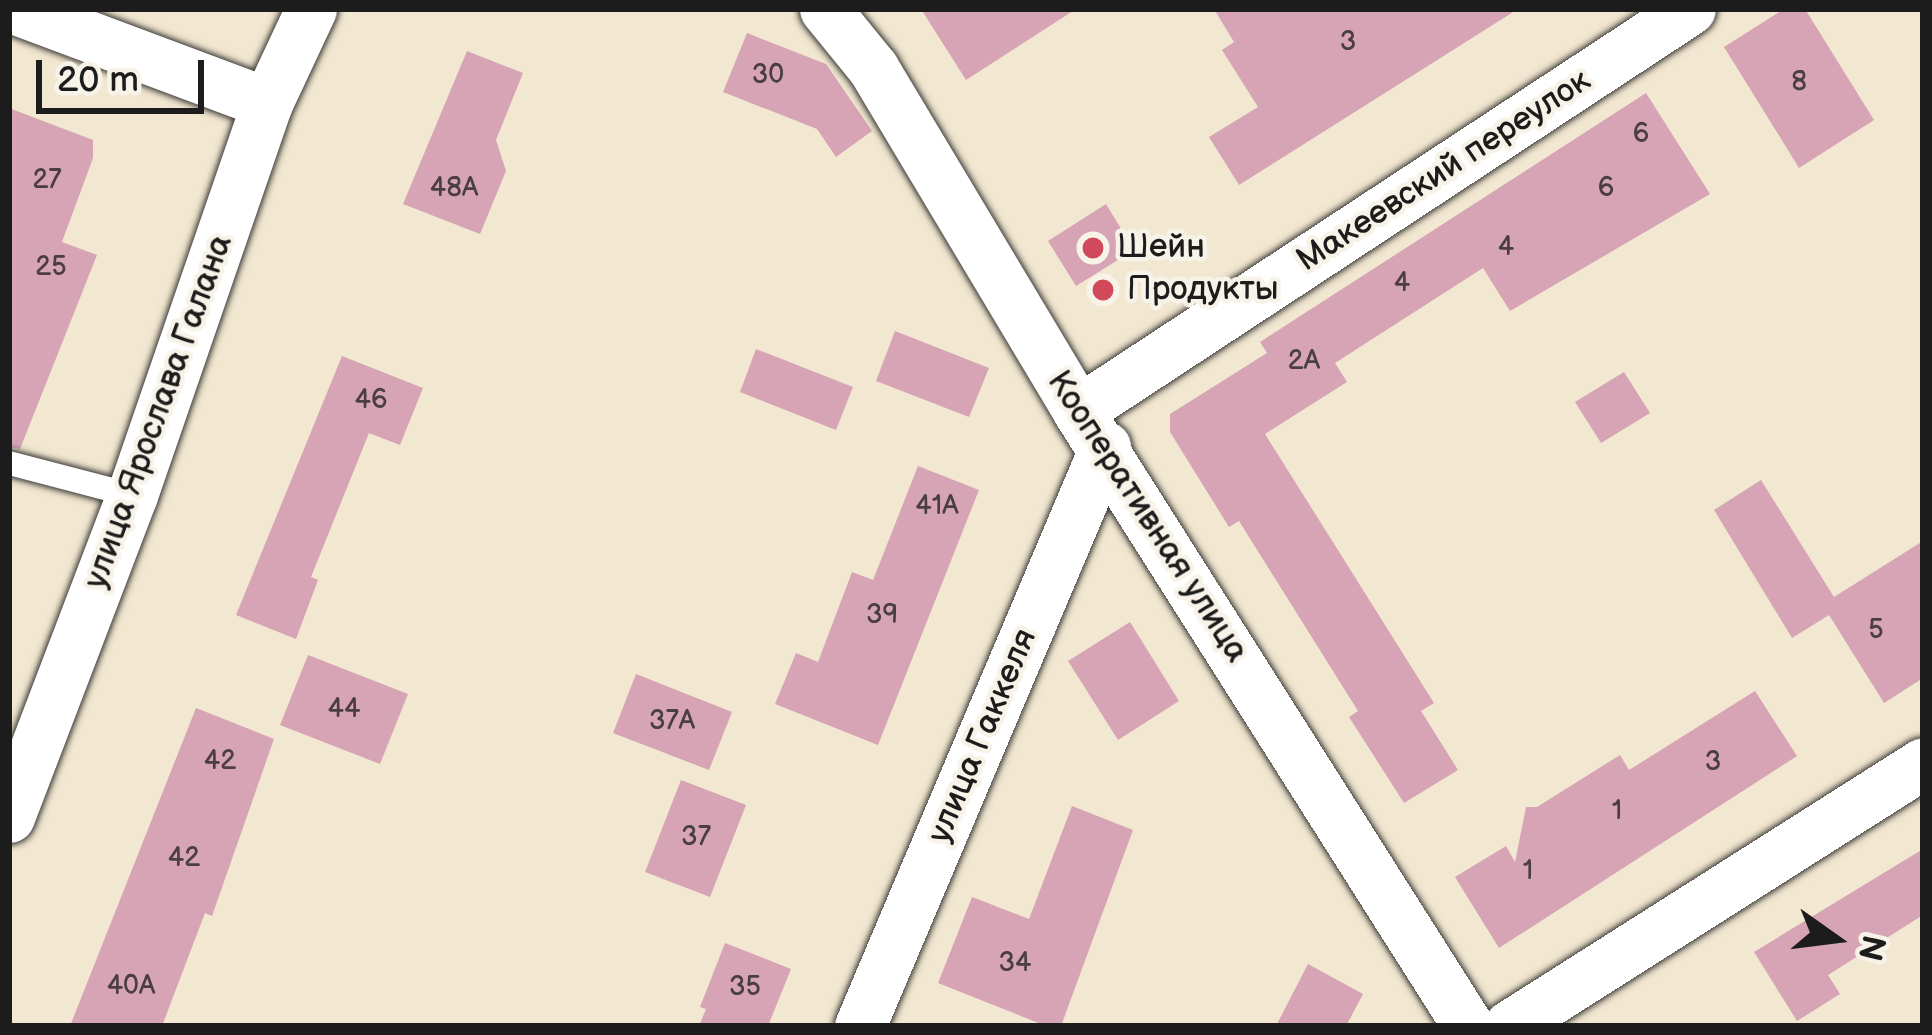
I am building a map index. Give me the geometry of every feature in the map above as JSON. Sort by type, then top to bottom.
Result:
[{"type":"street","points":[[16,9],[267,103]]},
{"type":"street","name":"улица Ярослава Галана","points":[[9,817],[132,495],[267,103],[311,9]]},
{"type":"street","name":"Кооперативная улица","points":[[825,9],[873,68],[1092,429],[1468,1026]]},
{"type":"street","name":"Макеевский переулок","points":[[1092,429],[1690,9]]},
{"type":"street","name":"улица Гаккеля","points":[[860,1026],[1092,429]]},
{"type":"street","points":[[1509,1026],[1923,763]]},
{"type":"lane","points":[[9,463],[132,495]]},
{"type":"building","points":[[921,9],[1076,9],[966,80]]},
{"type":"building","points":[[1214,9],[1518,9],[1239,185],[1209,137],[1258,107],[1222,50],[1234,42]]},
{"type":"building","points":[[1784,9],[1805,9],[1874,120],[1799,168],[1724,47]]},
{"type":"building","points":[[747,33],[826,64],[872,131],[836,157],[817,129],[723,92]]},
{"type":"building","points":[[467,51],[523,73],[496,140],[506,171],[480,234],[403,204]]},
{"type":"building","points":[[1646,93],[1710,194],[1510,311],[1483,268],[1335,363],[1347,382],[1265,434],[1434,703],[1421,711],[1458,770],[1404,803],[1349,717],[1358,711],[1239,521],[1229,527],[1170,432],[1170,414],[1267,353],[1260,342]]},
{"type":"building","points":[[9,108],[93,140],[93,158],[62,242],[97,255],[20,449],[9,447]]},
{"type":"building","points":[[1106,204],[1134,250],[1076,286],[1048,241]]},
{"type":"building","points":[[895,331],[989,368],[969,417],[876,381]]},
{"type":"building","points":[[756,349],[853,387],[836,430],[740,392]]},
{"type":"building","points":[[342,356],[423,388],[400,445],[369,433],[311,577],[318,580],[296,639],[236,615]]},
{"type":"building","points":[[1624,372],[1650,413],[1601,443],[1575,402]]},
{"type":"building","points":[[918,466],[979,490],[878,745],[775,704],[796,653],[818,662],[852,572],[873,580]]},
{"type":"building","points":[[1761,480],[1834,597],[1923,541],[1923,678],[1884,703],[1829,615],[1792,638],[1714,510]]},
{"type":"building","points":[[1130,622],[1179,701],[1118,740],[1068,661]]},
{"type":"building","points":[[308,655],[408,694],[380,764],[280,725]]},
{"type":"building","points":[[636,674],[732,712],[709,770],[613,733]]},
{"type":"building","points":[[1755,691],[1797,756],[1499,948],[1455,877],[1506,846],[1515,862],[1526,807],[1537,807],[1620,755],[1629,770]]},
{"type":"building","points":[[196,708],[274,739],[212,916],[205,913],[162,1026],[70,1026]]},
{"type":"building","points":[[681,780],[746,805],[710,897],[645,872]]},
{"type":"building","points":[[1072,806],[1133,830],[1061,1026],[1046,1026],[938,983],[972,897],[1029,919]]},
{"type":"building","points":[[1923,849],[1923,915],[1828,975],[1840,994],[1797,1021],[1754,952]]},
{"type":"building","points":[[725,943],[791,969],[768,1026],[699,1026],[706,1009],[700,1007]]},
{"type":"building","points":[[1308,964],[1363,994],[1346,1026],[1276,1026]]},
{"type":"place","name":"Шейн","points":[[1093,248]]},
{"type":"place","name":"Продукты","points":[[1103,290]]}]
